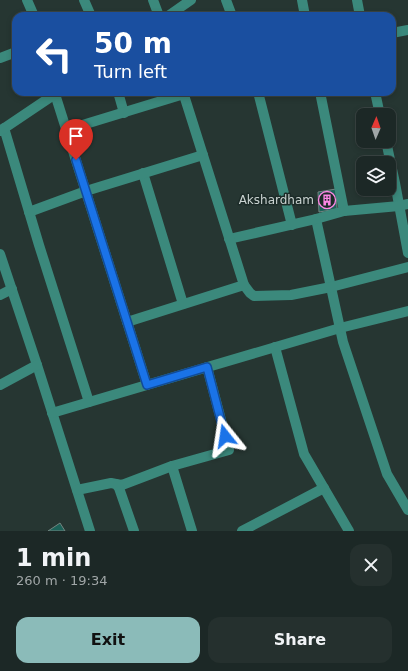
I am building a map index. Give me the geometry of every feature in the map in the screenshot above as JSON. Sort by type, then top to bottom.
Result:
[{"type":"street","points":[[27,0],[32,12]]},
{"type":"street","points":[[84,0],[89,12]]},
{"type":"street","points":[[153,0],[158,12]]},
{"type":"street","points":[[174,12],[191,0]]},
{"type":"street","points":[[226,0],[230,12]]},
{"type":"street","points":[[302,0],[304,12]]},
{"type":"street","points":[[356,0],[359,12]]},
{"type":"street","points":[[396,32],[408,30]]},
{"type":"street","points":[[0,58],[12,54]]},
{"type":"street","points":[[52,96],[2,129],[89,402]]},
{"type":"street","points":[[57,96],[66,130],[147,385]]},
{"type":"street","points":[[119,96],[124,113]]},
{"type":"street","points":[[66,130],[174,96]]},
{"type":"street","points":[[184,96],[244,285],[250,293],[259,297],[290,295],[331,287],[408,267]]},
{"type":"street","points":[[259,96],[292,225]]},
{"type":"street","points":[[321,96],[344,212]]},
{"type":"street","points":[[377,96],[379,108]]},
{"type":"street","points":[[388,148],[404,205],[408,253]]},
{"type":"street","points":[[29,212],[86,190],[203,155]]},
{"type":"street","points":[[144,173],[183,304]]},
{"type":"street","points":[[229,239],[344,212],[404,205]]},
{"type":"street","points":[[316,219],[343,342],[387,474],[408,510]]},
{"type":"street","points":[[0,254],[90,531]]},
{"type":"street","points":[[127,322],[244,285]]},
{"type":"street","points":[[0,294],[12,289]]},
{"type":"street","points":[[52,413],[340,328],[408,311]]},
{"type":"street","points":[[275,347],[304,454],[349,531]]},
{"type":"street","points":[[0,385],[37,364]]},
{"type":"street","points":[[77,490],[111,483],[122,485],[172,466],[229,450],[207,367]]},
{"type":"street","points":[[172,466],[192,531]]},
{"type":"street","points":[[116,484],[119,488],[134,531]]},
{"type":"street","points":[[242,531],[324,488]]},
{"type":"building","name":"Akshardham","points":[[336,189],[337,209],[319,212],[318,192]]},
{"type":"building","points":[[60,523],[65,531],[48,531]]},
{"type":"place","name":"Akshardham","points":[[327,200]]},
{"type":"route","points":[[76,160],[147,385],[207,367],[225,436]]}]
